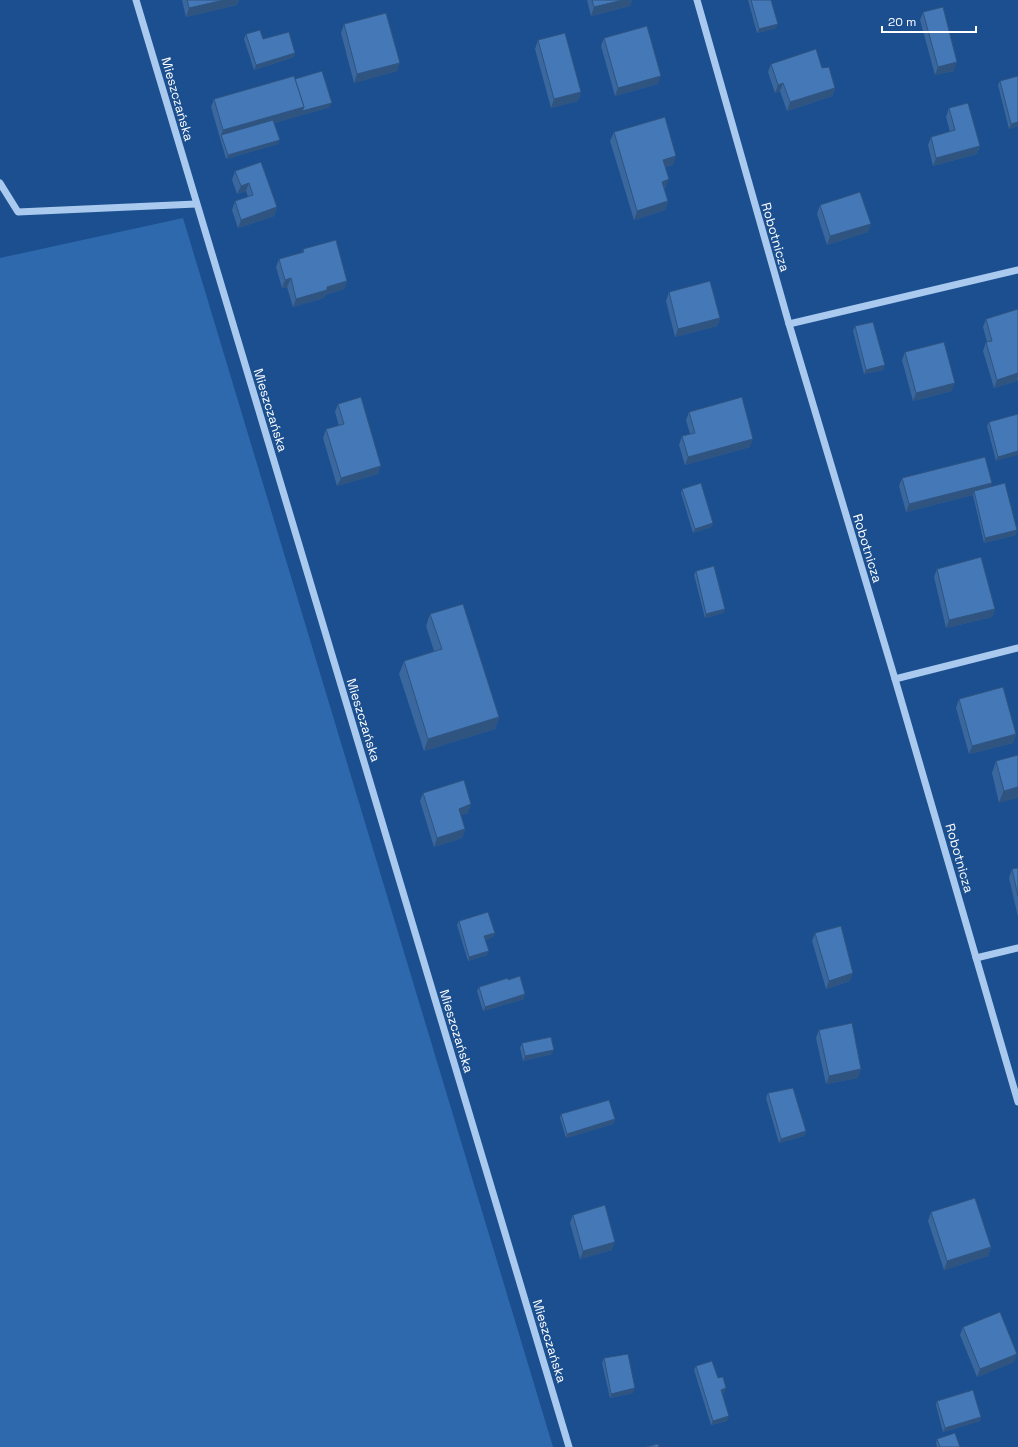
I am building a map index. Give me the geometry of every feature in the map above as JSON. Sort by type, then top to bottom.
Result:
[{"type":"street","name":"Mieszczańska","points":[[136,0],[569,1447]]},
{"type":"street","name":"Robotnicza","points":[[697,0],[788,324],[895,678],[1018,1102]]},
{"type":"street","points":[[0,183],[18,212],[196,204]]},
{"type":"street","points":[[788,324],[1018,270]]},
{"type":"street","points":[[895,678],[1018,648]]},
{"type":"street","points":[[976,958],[1018,948]]},
{"type":"shaded area","points":[[183,218],[553,1447],[0,1447],[0,258]]},
{"type":"building","points":[[187,0],[224,0],[189,8]]},
{"type":"building","points":[[592,0],[623,0],[594,7]]},
{"type":"building","points":[[751,0],[771,0],[778,24],[759,29]]},
{"type":"building","points":[[943,7],[957,62],[938,67],[923,12]]},
{"type":"building","points":[[386,13],[400,63],[357,74],[344,24]]},
{"type":"building","points":[[647,26],[661,76],[618,88],[604,38]]},
{"type":"building","points":[[260,30],[263,39],[289,32],[295,53],[256,65],[246,34]]},
{"type":"building","points":[[565,33],[581,92],[554,99],[538,40]]},
{"type":"building","points":[[816,49],[822,68],[829,67],[835,88],[790,102],[783,83],[778,85],[771,64]]},
{"type":"building","points":[[322,71],[332,103],[302,111],[304,107],[295,79]]},
{"type":"building","points":[[294,76],[304,107],[223,130],[214,99]]},
{"type":"building","points":[[1018,76],[1018,122],[1011,124],[1000,81]]},
{"type":"building","points":[[968,103],[980,146],[936,158],[931,137],[955,130],[949,108]]},
{"type":"building","points":[[665,117],[676,156],[663,160],[669,179],[662,182],[668,201],[637,211],[614,132]]},
{"type":"building","points":[[273,120],[280,140],[228,155],[221,135]]},
{"type":"building","points":[[261,162],[277,207],[241,220],[235,201],[253,195],[249,183],[241,186],[235,171]]},
{"type":"building","points":[[860,192],[871,224],[830,236],[820,205]]},
{"type":"building","points":[[336,240],[347,281],[327,287],[327,290],[296,299],[291,278],[285,280],[279,259],[304,252],[303,249]]},
{"type":"building","points":[[710,281],[720,318],[678,329],[669,292]]},
{"type":"building","points":[[1018,309],[1018,373],[997,380],[986,342],[992,341],[986,319]]},
{"type":"building","points":[[873,322],[885,365],[866,370],[855,326]]},
{"type":"building","points":[[944,342],[955,383],[916,393],[905,352]]},
{"type":"building","points":[[361,397],[381,466],[341,478],[326,429],[344,424],[338,404]]},
{"type":"building","points":[[742,397],[753,439],[688,457],[682,436],[695,433],[689,412]]},
{"type":"building","points":[[1018,414],[1018,451],[998,457],[989,422]]},
{"type":"building","points":[[985,457],[992,483],[909,504],[902,478]]},
{"type":"building","points":[[701,483],[713,523],[695,529],[682,489]]},
{"type":"building","points":[[1005,483],[1017,530],[985,538],[974,491]]},
{"type":"building","points":[[981,557],[995,609],[949,620],[937,569]]},
{"type":"building","points":[[714,566],[725,609],[706,614],[696,571]]},
{"type":"building","points":[[463,604],[499,717],[428,739],[404,661],[442,649],[430,614]]},
{"type":"building","points":[[1003,687],[1016,734],[972,746],[959,699]]},
{"type":"building","points":[[1018,755],[1018,787],[1004,791],[996,761]]},
{"type":"building","points":[[464,780],[471,804],[459,809],[465,829],[437,838],[423,793]]},
{"type":"building","points":[[1018,868],[1018,896],[1012,869]]},
{"type":"building","points":[[488,912],[495,933],[484,936],[489,951],[469,957],[459,921]]},
{"type":"building","points":[[841,926],[853,973],[829,981],[815,933]]},
{"type":"building","points":[[520,976],[525,994],[485,1007],[479,987]]},
{"type":"building","points":[[852,1023],[861,1069],[829,1076],[819,1030]]},
{"type":"building","points":[[551,1037],[554,1050],[525,1056],[522,1043]]},
{"type":"building","points":[[793,1088],[806,1131],[781,1139],[768,1093]]},
{"type":"building","points":[[609,1100],[615,1119],[567,1134],[561,1114]]},
{"type":"building","points":[[975,1198],[991,1247],[947,1261],[931,1212]]},
{"type":"building","points":[[605,1205],[615,1242],[583,1251],[573,1215]]},
{"type":"building","points":[[1000,1312],[1017,1354],[980,1369],[963,1327]]},
{"type":"building","points":[[628,1354],[635,1388],[611,1394],[604,1358]]},
{"type":"building","points":[[712,1361],[718,1378],[723,1377],[726,1388],[721,1390],[729,1416],[713,1421],[696,1366]]},
{"type":"building","points":[[973,1390],[981,1417],[945,1428],[937,1401]]},
{"type":"building","points":[[955,1433],[960,1447],[940,1447],[937,1439]]},
{"type":"building","points":[[658,1444],[659,1447],[646,1447]]}]
